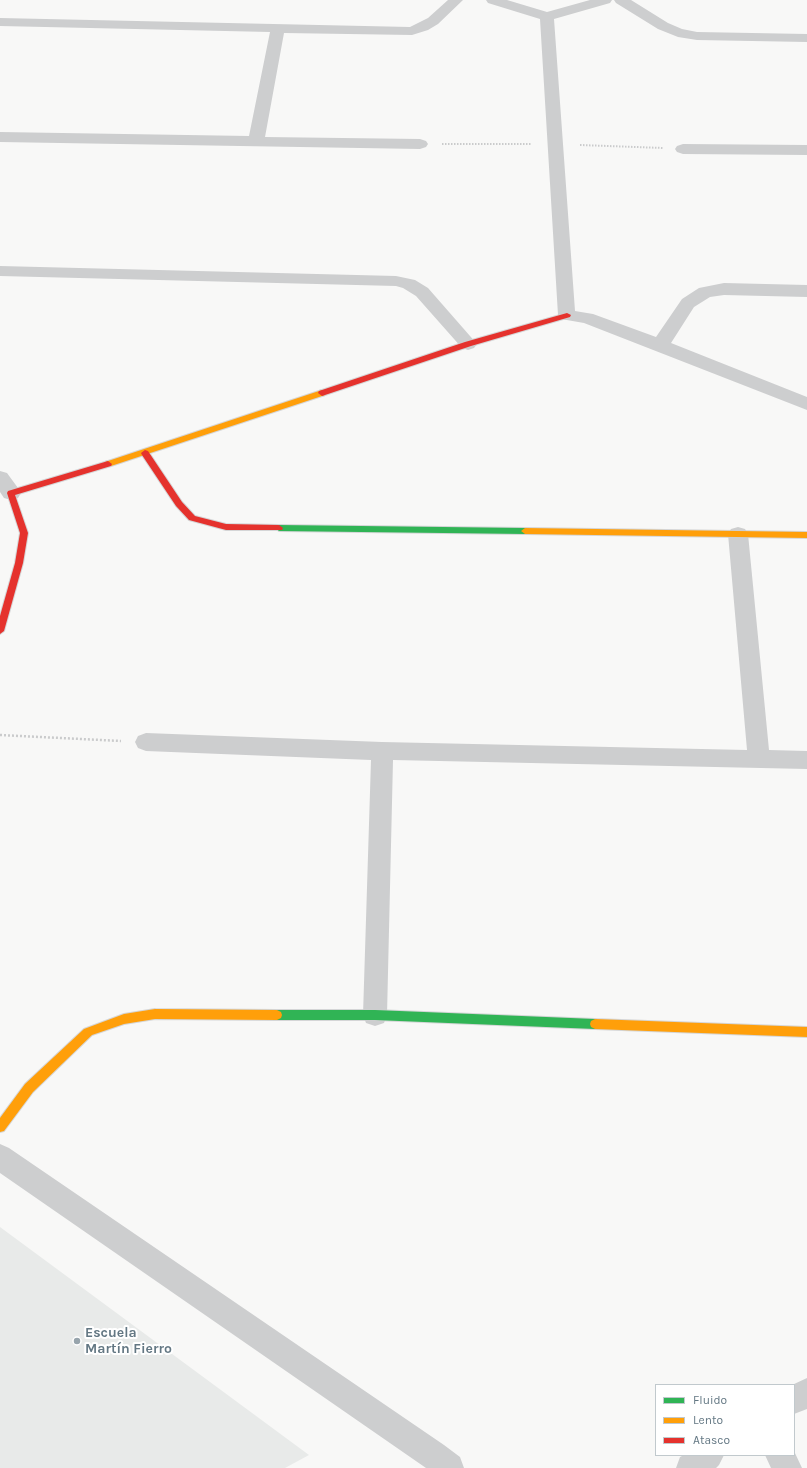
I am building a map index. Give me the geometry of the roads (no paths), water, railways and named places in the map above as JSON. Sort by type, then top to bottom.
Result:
[{"type":"street","points":[[0,22],[412,31],[423,28],[433,21],[456,0]]},
{"type":"street","points":[[493,0],[547,16],[605,0]]},
{"type":"street","points":[[621,0],[663,26],[678,33],[697,36],[807,38]]},
{"type":"street","points":[[547,16],[567,315]]},
{"type":"street","points":[[256,141],[278,28]]},
{"type":"street","points":[[0,137],[420,144]]},
{"type":"street","points":[[683,149],[807,150]]},
{"type":"street","points":[[0,271],[396,281],[409,284],[422,292],[468,344]]},
{"type":"street","points":[[660,345],[688,303],[705,292],[724,289],[807,291]]},
{"type":"street","points":[[0,631],[19,563],[24,533],[6,485],[145,453],[468,344],[534,324],[567,315],[587,318],[660,345],[807,404]]},
{"type":"street","points":[[145,453],[178,504],[192,518],[226,527],[807,535]]},
{"type":"street","points":[[738,534],[759,759]]},
{"type":"street","points":[[146,742],[382,751],[807,760]]},
{"type":"street","points":[[375,1016],[382,751]]},
{"type":"street","points":[[0,1127],[29,1088],[88,1032],[124,1019],[155,1014],[375,1016],[807,1032]]},
{"type":"street","points":[[0,1157],[434,1455],[449,1468]]},
{"type":"street","points":[[795,1399],[807,1392]]},
{"type":"street","points":[[690,1468],[708,1456]]},
{"type":"street","points":[[781,1456],[787,1468]]},
{"type":"place","name":"Escuela Martín Fierro","points":[[77,1341]]}]
